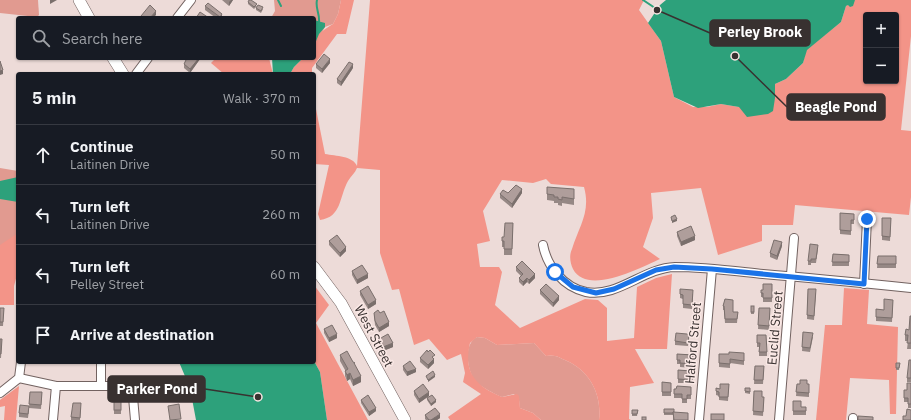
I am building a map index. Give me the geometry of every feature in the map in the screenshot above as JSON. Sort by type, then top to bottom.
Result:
[{"type":"main road","points":[[79,0],[88,16]]},
{"type":"main road","points":[[114,60],[122,72]]},
{"type":"main road","name":"West Street","points":[[316,270],[341,304],[405,420]]},
{"type":"street","points":[[179,16],[191,0]]},
{"type":"street","points":[[138,72],[146,60]]},
{"type":"street","points":[[864,284],[867,219]]},
{"type":"street","name":"Euclid Street","points":[[779,420],[794,238]]},
{"type":"street","points":[[543,245],[545,256],[555,272],[573,287],[584,291],[606,292],[651,272],[665,268],[712,269],[911,288]]},
{"type":"street","name":"Halford Street","points":[[699,420],[712,269]]},
{"type":"street","points":[[0,393],[19,378],[21,364]]},
{"type":"street","points":[[101,364],[101,386]]},
{"type":"street","points":[[19,378],[56,386],[101,386],[123,388],[130,391],[134,402],[135,420]]},
{"type":"street","points":[[53,420],[56,386]]},
{"type":"shaded area","points":[[0,0],[38,0],[38,16],[0,13]]},
{"type":"shaded area","points":[[274,0],[341,0],[338,14],[333,24],[325,27],[316,43],[316,16],[272,16],[275,11]]},
{"type":"shaded area","points":[[341,0],[354,0],[346,34],[337,34],[312,68],[312,72],[291,72],[301,60],[316,60],[316,41],[323,31],[333,24],[338,14]]},
{"type":"shaded area","points":[[370,0],[644,0],[639,10],[661,41],[674,97],[693,107],[707,107],[721,104],[739,107],[774,102],[775,84],[786,79],[803,63],[806,50],[841,22],[846,6],[855,0],[911,0],[911,36],[901,130],[911,131],[911,197],[909,215],[795,205],[793,225],[762,225],[762,241],[718,255],[701,188],[651,193],[653,218],[643,247],[660,259],[614,278],[590,280],[580,277],[573,269],[570,259],[570,254],[585,212],[586,196],[584,187],[551,184],[546,179],[533,183],[502,180],[483,211],[490,241],[477,244],[480,267],[499,267],[502,272],[495,305],[520,328],[585,299],[598,300],[607,308],[607,341],[634,338],[637,287],[656,278],[672,274],[667,349],[635,349],[654,383],[630,387],[629,419],[631,420],[599,420],[598,402],[593,385],[588,377],[575,365],[555,356],[546,356],[534,343],[497,345],[485,338],[477,337],[470,343],[468,353],[468,363],[474,377],[485,388],[502,397],[517,394],[519,396],[520,408],[533,413],[541,420],[450,420],[448,417],[481,394],[463,382],[465,373],[461,354],[447,360],[429,339],[414,345],[399,289],[392,290],[380,253],[380,170],[357,168],[345,187],[336,211],[327,218],[320,220],[318,214],[329,165],[316,164],[316,109],[325,154],[352,160],[357,166]]},
{"type":"shaded area","points":[[666,0],[855,0],[853,6],[846,6],[841,22],[807,50],[803,63],[786,79],[775,84],[773,111],[768,114],[747,117],[739,107],[721,104],[698,108],[674,97],[661,41],[648,23],[660,5]]},
{"type":"shaded area","points":[[316,21],[325,23],[325,27],[319,34],[316,41]]},
{"type":"shaded area","points":[[214,60],[270,60],[272,72],[222,72],[211,63]]},
{"type":"shaded area","points":[[272,60],[301,60],[291,72],[273,72]]},
{"type":"shaded area","points":[[0,168],[16,171],[16,268],[0,269]]},
{"type":"shaded area","points":[[16,177],[16,202],[0,199],[0,181]]},
{"type":"shaded area","points":[[16,234],[16,278],[14,286],[14,305],[0,305],[0,245]]},
{"type":"shaded area","points":[[316,288],[329,305],[316,323]]},
{"type":"shaded area","points":[[844,288],[869,290],[867,324],[898,327],[896,414],[890,414],[889,380],[850,378],[846,420],[816,420],[825,325],[842,325]]},
{"type":"shaded area","points":[[316,323],[368,420],[327,420],[320,372],[316,364]]},
{"type":"shaded area","points":[[477,337],[485,338],[497,345],[534,343],[546,356],[557,357],[575,365],[588,377],[593,385],[598,402],[599,420],[541,420],[533,413],[520,408],[519,400],[514,394],[502,397],[480,385],[472,376],[468,364],[468,351],[470,345]]},
{"type":"shaded area","points":[[180,364],[316,364],[320,372],[327,420],[196,420],[190,388]]},
{"type":"shaded area","points":[[19,386],[16,420],[4,420],[5,406],[0,407],[0,400]]},
{"type":"building","points":[[249,0],[257,4],[254,7],[248,2]]},
{"type":"building","points":[[208,3],[222,14],[219,16],[205,6]]},
{"type":"building","points":[[150,5],[156,11],[152,16],[141,16]]},
{"type":"building","points":[[258,5],[263,7],[261,11],[256,8]]},
{"type":"building","points":[[200,12],[206,16],[197,16]]},
{"type":"building","points":[[324,54],[330,59],[322,69],[316,64]]},
{"type":"building","points":[[186,60],[197,60],[190,69],[184,64]]},
{"type":"building","points":[[0,61],[3,70],[0,71]]},
{"type":"building","points":[[349,62],[353,64],[341,82],[337,79]]},
{"type":"building","points":[[516,185],[522,189],[512,204],[500,194],[503,190],[508,193]]},
{"type":"building","points":[[547,187],[574,189],[574,199],[562,197],[562,200],[558,199],[558,197],[554,197],[554,195],[547,194]]},
{"type":"building","points":[[840,213],[854,214],[854,220],[851,220],[851,231],[840,230]]},
{"type":"building","points":[[675,215],[677,219],[672,221],[671,217]]},
{"type":"building","points":[[882,218],[891,218],[890,237],[882,236]]},
{"type":"building","points":[[505,223],[513,223],[512,249],[504,249],[504,241],[502,241],[502,237],[504,237]]},
{"type":"building","points":[[691,226],[695,236],[681,242],[677,232]]},
{"type":"building","points":[[337,235],[346,247],[340,253],[329,241]]},
{"type":"building","points":[[774,240],[782,242],[777,256],[770,253]]},
{"type":"building","points":[[810,244],[818,245],[816,259],[811,259],[811,261],[808,261]]},
{"type":"building","points":[[833,254],[849,255],[849,262],[832,262]]},
{"type":"building","points":[[878,256],[896,256],[896,264],[877,264]]},
{"type":"building","points":[[522,261],[535,274],[529,280],[527,278],[523,282],[519,278],[523,274],[516,267]]},
{"type":"building","points":[[362,265],[368,274],[357,280],[352,271]]},
{"type":"building","points":[[546,284],[559,296],[553,303],[540,290]]},
{"type":"building","points":[[763,284],[772,284],[772,298],[763,298],[763,293],[761,293],[761,290],[763,290]]},
{"type":"building","points":[[368,286],[376,300],[368,305],[360,291]]},
{"type":"building","points":[[680,289],[693,290],[692,305],[683,304],[683,295],[680,294]]},
{"type":"building","points":[[808,289],[816,289],[814,316],[807,315]]},
{"type":"building","points":[[725,299],[733,300],[733,312],[738,312],[737,319],[725,319],[723,306]]},
{"type":"building","points":[[884,299],[893,300],[892,318],[876,317],[876,309],[884,310]]},
{"type":"building","points":[[751,306],[754,306],[754,312],[751,312]]},
{"type":"building","points":[[0,308],[4,308],[3,322],[0,322]]},
{"type":"building","points":[[759,308],[770,308],[769,326],[758,325]]},
{"type":"building","points":[[378,310],[380,313],[384,311],[389,322],[379,328],[375,321],[374,313]]},
{"type":"building","points":[[910,316],[911,343],[907,343],[908,335],[905,335],[906,329],[909,330]]},
{"type":"building","points":[[332,325],[337,334],[329,338],[324,329]]},
{"type":"building","points":[[803,332],[813,333],[810,348],[802,347]]},
{"type":"building","points":[[676,333],[689,335],[688,343],[675,341]]},
{"type":"building","points":[[388,334],[393,343],[383,347],[379,339]]},
{"type":"building","points":[[757,335],[766,335],[767,352],[759,352],[760,343],[757,343]]},
{"type":"building","points":[[0,339],[2,339],[1,354],[0,354]]},
{"type":"building","points":[[427,350],[428,352],[430,350],[435,355],[432,357],[434,359],[428,365],[420,358]]},
{"type":"building","points":[[347,351],[361,376],[353,380],[350,373],[347,375],[345,371],[348,369],[340,355]]},
{"type":"building","points":[[729,352],[744,353],[744,361],[730,359],[730,364],[719,363],[719,354],[729,354]]},
{"type":"building","points":[[677,354],[693,355],[692,364],[680,363],[680,360],[677,360]]},
{"type":"building","points":[[909,360],[911,360],[911,378],[907,378]]},
{"type":"building","points":[[410,361],[416,369],[407,372],[403,366]]},
{"type":"building","points":[[896,363],[900,363],[899,368],[896,368]]},
{"type":"building","points":[[755,366],[764,366],[763,380],[754,380]]},
{"type":"building","points":[[678,370],[692,371],[692,380],[678,379]]},
{"type":"building","points":[[433,371],[435,375],[428,380],[426,376]]},
{"type":"building","points":[[800,380],[807,380],[807,384],[809,384],[809,393],[796,392],[797,384],[800,384]]},
{"type":"building","points":[[662,382],[671,383],[671,392],[662,392]]},
{"type":"building","points":[[907,383],[911,383],[911,404],[908,404],[908,398],[904,398],[904,390],[907,390]]},
{"type":"building","points":[[423,384],[429,392],[419,399],[414,391]]},
{"type":"building","points":[[720,384],[729,384],[728,397],[719,397],[719,392],[716,391],[716,388],[720,389]]},
{"type":"building","points":[[677,386],[691,387],[691,395],[687,395],[687,399],[682,399],[682,394],[674,394],[674,389],[676,389]]},
{"type":"building","points":[[745,388],[750,388],[750,392],[745,391]]},
{"type":"building","points":[[754,391],[762,391],[762,397],[764,397],[763,412],[753,411]]},
{"type":"building","points":[[30,392],[42,392],[41,405],[29,404]]},
{"type":"building","points":[[368,395],[376,408],[369,412],[361,400]]},
{"type":"building","points":[[432,395],[436,400],[431,404],[427,398]]},
{"type":"building","points":[[114,398],[121,398],[121,410],[114,410]]},
{"type":"building","points":[[793,401],[801,401],[801,407],[806,407],[806,411],[793,411]]},
{"type":"building","points":[[73,403],[81,403],[80,418],[71,417]]},
{"type":"building","points":[[179,404],[181,419],[170,420],[168,406]]},
{"type":"building","points":[[20,405],[29,406],[28,414],[19,413]]},
{"type":"building","points":[[435,408],[440,414],[429,420],[425,415]]},
{"type":"building","points":[[664,409],[674,409],[674,412],[664,413]]},
{"type":"building","points":[[907,409],[911,410],[911,420],[903,420],[903,416],[906,416]]},
{"type":"building","points":[[632,410],[638,410],[637,414],[632,414]]},
{"type":"building","points":[[673,412],[688,413],[688,420],[674,420]]},
{"type":"building","points":[[711,414],[724,414],[724,420],[711,420]]},
{"type":"building","points":[[858,416],[873,417],[873,420],[858,420]]},
{"type":"building","points":[[642,417],[646,417],[646,420],[642,420]]},
{"type":"waterway","points":[[278,0],[281,6]]},
{"type":"waterway","points":[[317,0],[319,22]]},
{"type":"waterway","points":[[643,0],[658,10]]},
{"type":"place","name":"Perley Brook","points":[[657,10]]},
{"type":"place","name":"Beagle Pond","points":[[735,56]]},
{"type":"place","name":"Parker Pond","points":[[258,397]]},
{"type":"route","points":[[555,272],[573,287],[596,293],[614,289],[656,270],[674,267],[712,269],[864,284],[867,219]]}]
